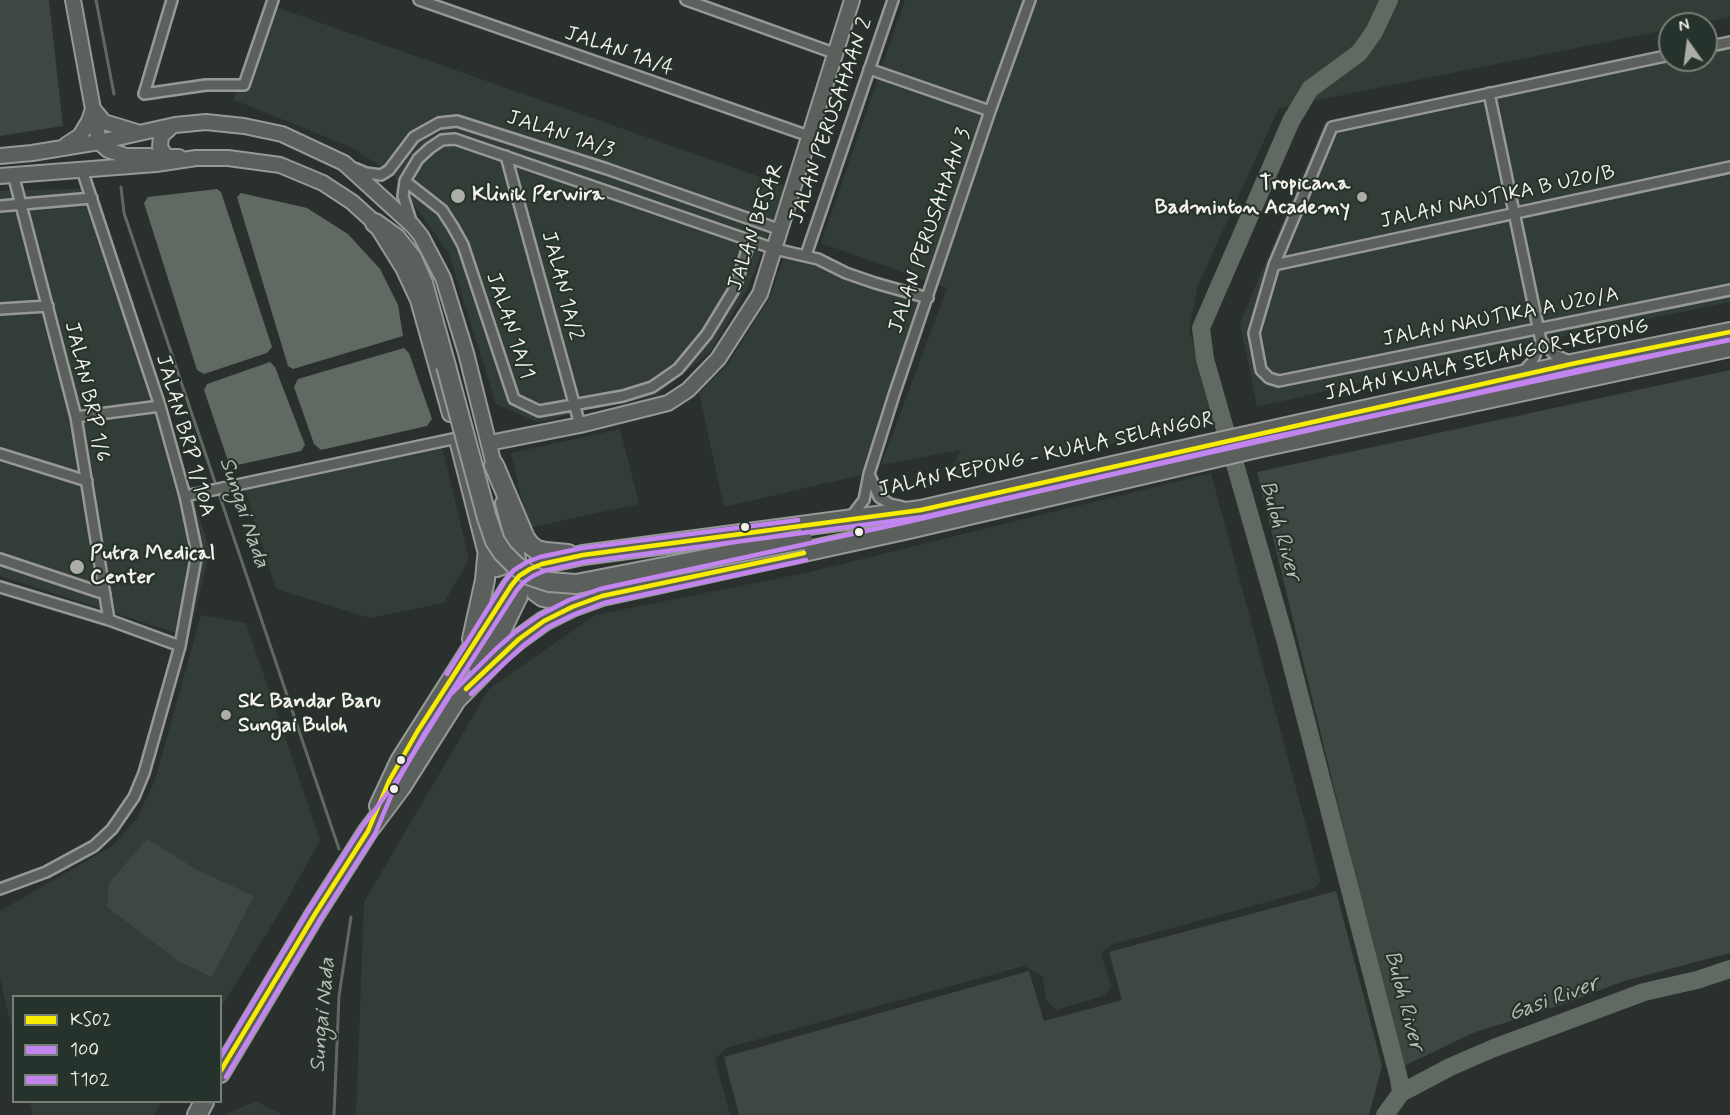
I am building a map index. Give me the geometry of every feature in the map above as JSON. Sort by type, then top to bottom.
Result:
[{"type":"highway","points":[[375,223],[396,238],[412,258],[423,283],[495,541],[516,566],[531,576],[549,582],[576,584],[803,540],[866,530],[909,530]]},
{"type":"highway","name":"JALAN KUALA SELANGOR-KEPONG","points":[[1256,442],[1518,376],[1730,332]]},
{"type":"highway","name":"JALAN KUALA SELANGOR-KEPONG","points":[[1256,442],[1730,347]]},
{"type":"highway","name":"JALAN KEPONG - KUALA SELANGOR","points":[[848,520],[921,510],[1256,442]]},
{"type":"highway","name":"JALAN KEPONG - KUALA SELANGOR","points":[[222,1070],[315,914],[368,831],[401,787],[456,700],[501,654],[544,621],[602,596],[909,530],[1215,450]]},
{"type":"highway","points":[[494,465],[530,545],[546,552],[583,555]]},
{"type":"highway","points":[[602,596],[571,600],[543,597],[536,592],[533,584],[534,577],[542,564],[583,555],[848,520]]},
{"type":"highway","points":[[456,700],[501,631],[518,596],[519,576],[512,537]]},
{"type":"highway","points":[[469,653],[485,580],[487,558]]},
{"type":"highway","name":"JALAN KEPONG - KUALA SELANGOR","points":[[368,831],[400,761],[511,586],[519,576],[542,564]]},
{"type":"main road","points":[[0,156],[99,142],[175,124],[206,122],[244,126],[282,134],[344,163],[413,226],[443,278],[466,353],[512,537],[512,554],[508,565],[497,569],[492,567],[487,558],[457,438],[418,300],[403,268],[375,223],[352,202],[324,183],[280,165],[228,158],[126,156],[108,150],[99,142],[73,0]]},
{"type":"main road","name":"JALAN BESAR","points":[[489,443],[668,404],[688,390],[718,359],[760,294],[852,0]]},
{"type":"main road","points":[[93,109],[104,122],[140,133]]},
{"type":"main road","points":[[62,148],[80,136],[93,109]]},
{"type":"main road","points":[[166,157],[160,142],[166,130],[175,124]]},
{"type":"main road","points":[[7,175],[196,158]]},
{"type":"street","points":[[172,0],[144,94],[206,85],[244,85],[273,0]]},
{"type":"street","name":"JALAN 1A/4","points":[[419,0],[809,136]]},
{"type":"street","points":[[686,0],[834,53]]},
{"type":"street","name":"JALAN PERUSAHAAN 2","points":[[806,255],[893,0]]},
{"type":"street","name":"JALAN PERUSAHAAN 3","points":[[848,520],[864,500],[869,474],[990,111],[1030,0]]},
{"type":"street","points":[[1274,265],[1332,127],[1658,58]]},
{"type":"street","points":[[869,69],[990,111]]},
{"type":"street","points":[[1490,93],[1541,341],[1555,355],[1576,363]]},
{"type":"street","name":"JALAN 1A/3","points":[[344,163],[366,173],[381,175],[389,170],[414,137],[439,123],[458,121],[607,169],[781,230]]},
{"type":"street","name":"JALAN 1A/3","points":[[405,181],[418,159],[442,140],[455,139],[775,249],[806,255],[846,273],[928,298]]},
{"type":"street","points":[[404,149],[418,159]]},
{"type":"street","name":"JALAN 1A/2","points":[[506,156],[580,425]]},
{"type":"street","name":"JALAN NAUTIKA B U20/B","points":[[1274,265],[1730,166]]},
{"type":"street","name":"JALAN BRP 1/10A","points":[[0,889],[46,872],[94,846],[112,829],[134,797],[144,773],[180,646],[197,553],[185,496],[160,405],[82,170]]},
{"type":"street","name":"JALAN BRP 1/6","points":[[7,175],[20,205],[76,417],[109,620]]},
{"type":"street","points":[[405,181],[403,196],[413,226]]},
{"type":"street","name":"JALAN 1A/1","points":[[405,181],[442,210],[463,245],[514,399],[539,411],[623,396],[652,387],[678,369],[707,334],[735,288],[750,240]]},
{"type":"street","points":[[0,206],[92,198]]},
{"type":"street","name":"JALAN NAUTIKA A U20/A","points":[[1274,265],[1254,333],[1261,370],[1269,378],[1279,381],[1730,290]]},
{"type":"street","points":[[0,309],[48,306]]},
{"type":"street","points":[[1518,376],[1532,362],[1541,341]]},
{"type":"street","points":[[76,417],[160,405]]},
{"type":"street","points":[[185,496],[457,438]]},
{"type":"street","points":[[0,454],[87,481]]},
{"type":"street","points":[[869,474],[879,497],[890,504],[921,510]]},
{"type":"street","points":[[0,559],[105,594]]},
{"type":"street","points":[[0,587],[109,620],[180,646]]},
{"type":"shaded area","points":[[0,0],[49,0],[63,126],[0,136]]},
{"type":"shaded area","points":[[905,0],[1730,0],[1730,17],[1718,19],[1718,12],[1658,12],[1658,31],[1279,108],[1198,285],[1189,329],[1214,423],[948,476],[961,450],[881,465],[947,288],[821,243]]},
{"type":"shaded area","points":[[264,3],[786,186],[749,286],[711,351],[657,395],[537,422],[496,404],[449,254],[393,175],[353,148],[234,100]]},
{"type":"shaded area","points":[[1730,35],[1730,302],[1541,341],[1257,407],[1240,323],[1325,121],[1658,51],[1658,72],[1718,72],[1718,38]]},
{"type":"shaded area","points":[[96,188],[210,551],[189,637],[0,576],[0,191]]},
{"type":"shaded area","points":[[217,189],[221,192],[272,347],[267,353],[204,374],[197,370],[144,203],[148,197]]},
{"type":"shaded area","points":[[241,193],[307,208],[348,234],[380,269],[398,305],[403,336],[293,369],[288,366],[237,197]]},
{"type":"shaded area","points":[[785,254],[804,258],[922,301],[861,475],[724,507],[699,393],[728,364],[770,297]]},
{"type":"shaded area","points":[[404,348],[409,353],[432,419],[427,426],[321,450],[314,444],[294,387],[298,379]]},
{"type":"shaded area","points":[[270,362],[275,367],[305,445],[301,451],[233,466],[228,461],[204,390],[207,384]]},
{"type":"shaded area","points":[[1730,370],[1730,953],[1624,981],[1564,1004],[1473,1033],[1402,1067],[1257,472]]},
{"type":"shaded area","points":[[620,429],[639,504],[528,528],[511,453]]},
{"type":"shaded area","points":[[442,446],[469,559],[444,603],[370,618],[276,589],[244,487]]},
{"type":"shaded area","points":[[1211,473],[1321,881],[1314,889],[1111,945],[1101,953],[1111,986],[1106,995],[1056,1010],[1046,1000],[1043,977],[1024,966],[726,1048],[715,1059],[730,1115],[356,1115],[364,902],[489,689],[595,615],[805,573]]},
{"type":"shaded area","points":[[201,615],[246,623],[320,840],[287,900],[222,1006],[222,995],[12,995],[12,1030],[0,978],[0,911],[112,846],[136,820],[155,780]]},
{"type":"shaded area","points":[[147,839],[199,871],[254,896],[212,977],[180,962],[107,907],[109,883]]},
{"type":"shaded area","points":[[1336,891],[1382,1066],[1369,1115],[739,1115],[724,1057],[1029,971],[1044,1021],[1122,1000],[1109,952]]},
{"type":"shaded area","points":[[256,1101],[283,1115],[224,1115]]},
{"type":"shaded area","points":[[30,1103],[161,1103],[154,1115],[33,1115]]},
{"type":"waterway","name":"Sungai Nada","points":[[96,0],[114,94]]},
{"type":"waterway","name":"Buloh River","points":[[1385,1115],[1401,1093],[1399,1079],[1285,639],[1205,359],[1201,328],[1291,121],[1310,89],[1359,53],[1374,32],[1389,0]]},
{"type":"waterway","name":"Sungai Nada","points":[[121,187],[124,213],[339,849]]},
{"type":"waterway","name":"Sungai Nada","points":[[334,1115],[339,996],[351,917]]},
{"type":"waterway","name":"Gasi River","points":[[1401,1093],[1450,1067],[1494,1048],[1644,992],[1697,980],[1730,969]]},
{"type":"transit line","name":"KS02","points":[[222,1069],[368,831],[389,781],[417,732],[511,586],[519,576],[530,569],[583,555],[921,510],[1576,363],[1730,332]]},
{"type":"transit line","name":"T102","points":[[222,1055],[309,910],[362,827],[395,783],[450,695],[514,633],[540,615],[569,600],[600,589],[907,522],[1255,441],[1728,340]]},
{"type":"transit line","name":"100","points":[[226,1077],[321,918],[375,834],[396,784],[423,736],[517,590],[533,576],[544,571],[584,562],[923,517],[1578,370],[1730,340]]},
{"type":"transit line","name":"T102","points":[[447,674],[505,581],[514,570],[527,562],[582,548],[798,520]]},
{"type":"transit line","name":"KS02","points":[[466,689],[519,639],[544,621],[572,607],[602,596],[804,553]]},
{"type":"transit line","name":"100","points":[[471,694],[524,645],[548,627],[575,614],[604,603],[806,560]]},
{"type":"place","name":"Klinik Perwira","points":[[458,196]]},
{"type":"place","name":"Tropicana Badminton Academy","points":[[1362,197]]},
{"type":"place","name":"Putra Medical Center","points":[[77,567]]},
{"type":"place","name":"SK Bandar Baru Sungai Buloh","points":[[226,715]]}]
